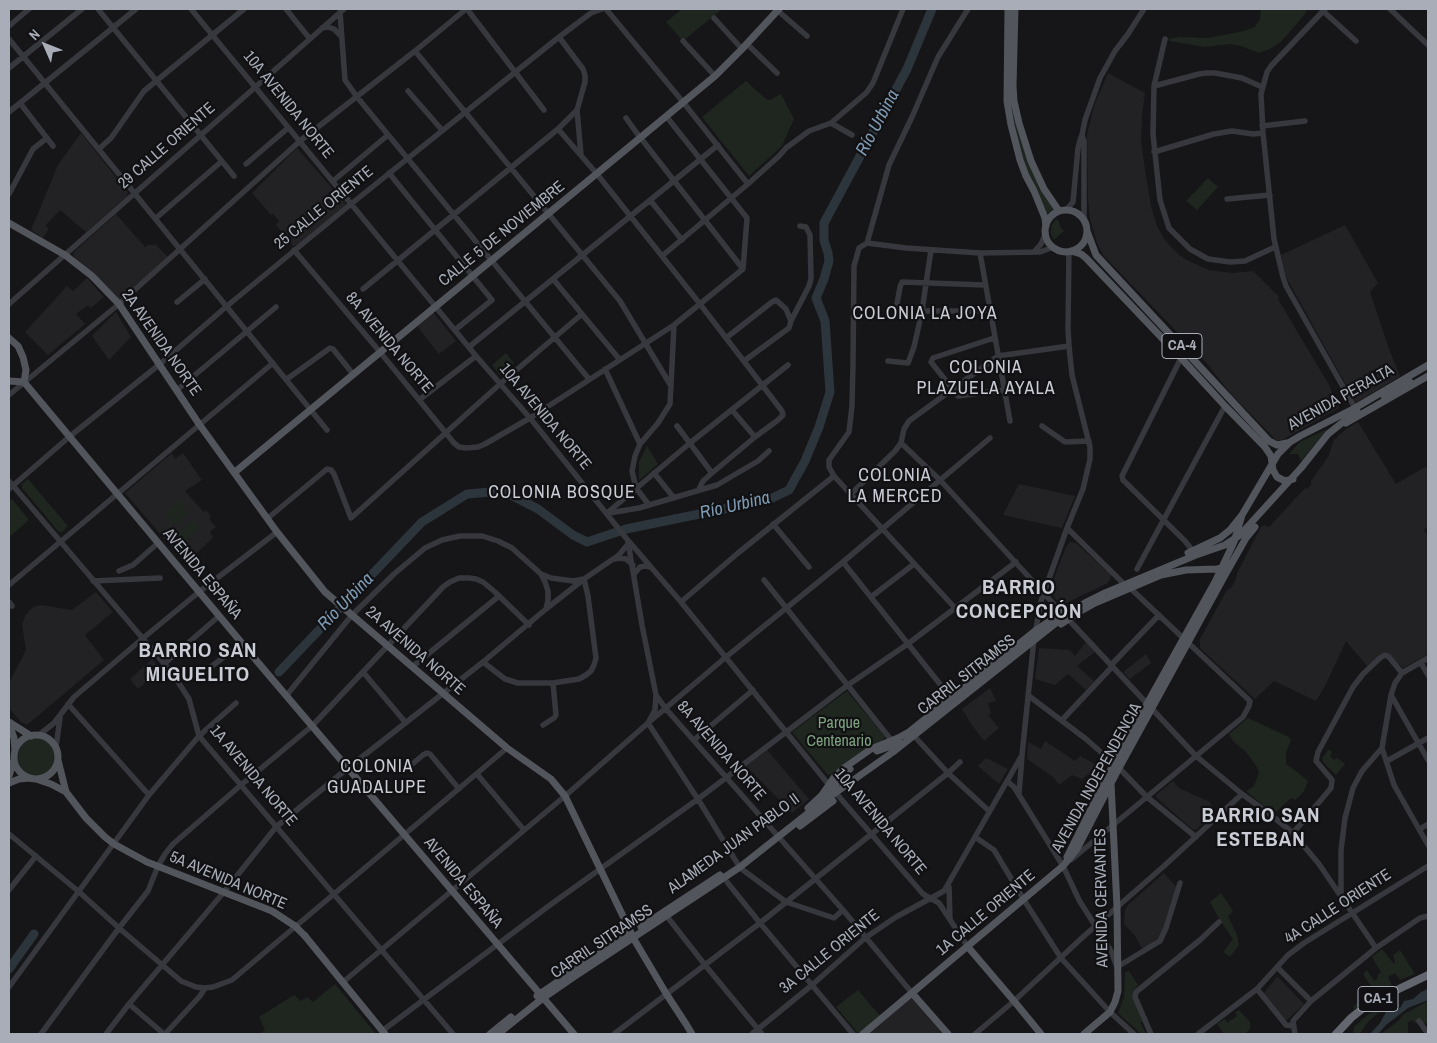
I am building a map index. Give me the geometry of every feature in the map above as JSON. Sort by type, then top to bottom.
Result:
[{"type":"highway","name":"CA-1","points":[[1336,1034],[1367,1005],[1428,975]]},
{"type":"highway","name":"CA-1","points":[[1342,1034],[1360,1016],[1373,1007],[1428,980]]},
{"type":"main road","points":[[1008,9],[1006,101],[1020,160],[1045,218],[1048,241],[1054,247]]},
{"type":"main road","points":[[1015,9],[1013,86],[1019,123],[1031,161],[1044,189],[1062,211]]},
{"type":"main road","name":"CALLE 5 DE NOVIEMBRE","points":[[235,472],[715,76],[778,10]]},
{"type":"main road","points":[[1046,230],[1051,217],[1062,211],[1078,214],[1084,221]]},
{"type":"main road","name":"CA-4","points":[[1084,221],[1096,254],[1269,440],[1282,445],[1290,442]]},
{"type":"main road","name":"2A AVENIDA NORTE","points":[[9,223],[65,255],[92,276],[119,304],[200,424],[277,532],[325,592],[443,694],[508,748],[551,780],[565,796],[633,938],[666,995],[692,1034]]},
{"type":"main road","points":[[1070,251],[1079,247],[1087,231]]},
{"type":"main road","name":"CA-4","points":[[1054,247],[1059,250],[1080,254],[1086,258],[1265,447],[1271,456],[1272,468]]},
{"type":"main road","points":[[9,338],[18,346],[24,357],[26,370],[24,382],[9,381]]},
{"type":"main road","name":"AVENIDA PERALTA","points":[[1221,568],[1235,539],[1242,515],[1272,468],[1280,451],[1305,433],[1356,409],[1428,365]]},
{"type":"main road","name":"CARRIL SITRAMSS","points":[[1204,552],[1225,540],[1238,527],[1272,468],[1298,440],[1428,371]]},
{"type":"main road","name":"AVENIDA PERALTA","points":[[1230,566],[1248,534],[1300,477],[1336,430],[1428,376]]},
{"type":"main road","name":"AVENIDA ESPAÑA","points":[[24,382],[286,696],[574,1034]]},
{"type":"main road","name":"CARRIL SITRAMSS","points":[[834,790],[890,754],[1066,615],[1085,603],[1235,539],[1291,480],[1328,434],[1356,409]]},
{"type":"main road","points":[[1272,468],[1281,480],[1285,481],[1300,477]]},
{"type":"main road","name":"ALAMEDA JUAN PABLO II","points":[[490,1034],[543,998],[578,979],[737,863],[778,837],[834,790],[839,772],[866,752],[909,732],[1061,612],[1080,601],[1193,551],[1222,536],[1242,515]]},
{"type":"main road","name":"ALAMEDA JUAN PABLO II","points":[[633,938],[670,919],[727,882],[743,870],[818,799],[893,757],[1034,642],[1068,619],[1095,603],[1161,575],[1178,571],[1230,566]]},
{"type":"main road","name":"AVENIDA INDEPENDENCIA","points":[[1185,640],[1230,566]]},
{"type":"main road","name":"AVENIDA INDEPENDENCIA","points":[[1063,866],[1070,850],[1150,707],[1221,568]]},
{"type":"main road","points":[[9,723],[35,736],[51,740],[56,748],[58,760],[52,773],[45,777],[20,779],[9,783]]},
{"type":"main road","points":[[9,723],[14,738],[17,767],[20,772],[34,779]]},
{"type":"main road","points":[[9,776],[15,754],[22,740],[35,736]]},
{"type":"main road","name":"CARRIL SITRAMSS","points":[[633,938],[740,867],[821,803],[834,790],[847,771],[868,756],[907,740]]},
{"type":"main road","name":"5A AVENIDA NORTE","points":[[58,760],[66,792],[86,818],[114,844],[146,862],[272,911],[291,923],[305,936],[344,982],[384,1033]]},
{"type":"main road","name":"AVENIDA INDEPENDENCIA","points":[[1063,866],[1077,848],[1111,783],[1116,766]]},
{"type":"main road","name":"5A AVENIDA NORTE","points":[[34,779],[51,784],[66,792]]},
{"type":"main road","name":"AVENIDA CERVANTES","points":[[1110,1012],[1118,991],[1117,907],[1111,783]]},
{"type":"main road","name":"1A CALLE ORIENTE","points":[[864,1034],[1063,866]]},
{"type":"main road","name":"10A AVENIDA NORTE","points":[[968,947],[1041,1034]]},
{"type":"main road","name":"8A AVENIDA NORTE","points":[[912,993],[948,1034]]},
{"type":"main road","name":"CARRIL SITRAMSS","points":[[498,1034],[543,998]]},
{"type":"main road","name":"ALAMEDA JUAN PABLO II","points":[[504,1034],[543,998]]},
{"type":"main road","points":[[1084,1034],[1110,1012]]},
{"type":"street","points":[[9,26],[29,9]]},
{"type":"street","points":[[9,68],[82,9]]},
{"type":"street","points":[[98,9],[234,176]]},
{"type":"street","points":[[9,112],[136,9]]},
{"type":"street","name":"10A AVENIDA NORTE","points":[[191,9],[454,330],[530,418],[607,513],[627,541],[681,602],[834,790],[923,894],[938,902],[968,947]]},
{"type":"street","points":[[99,149],[111,138],[140,94],[244,9]]},
{"type":"street","points":[[286,9],[310,38]]},
{"type":"street","points":[[9,395],[119,304],[300,141],[466,9],[544,110]]},
{"type":"street","points":[[604,9],[683,102],[748,184]]},
{"type":"street","name":"25 CALLE ORIENTE","points":[[10,485],[160,364],[294,250],[442,130],[559,37],[591,14],[604,9]]},
{"type":"street","points":[[662,256],[732,198],[806,132],[831,123],[866,93],[873,83],[903,9]]},
{"type":"street","points":[[867,243],[888,165],[912,117],[938,57],[968,9]]},
{"type":"street","points":[[1062,211],[1073,202],[1078,148],[1090,104],[1100,78],[1115,51],[1144,9]]},
{"type":"street","points":[[1390,9],[1428,45]]},
{"type":"street","points":[[342,10],[345,80],[589,379]]},
{"type":"street","name":"29 CALLE ORIENTE","points":[[9,304],[342,10]]},
{"type":"street","points":[[778,10],[807,36]]},
{"type":"street","points":[[1356,41],[1324,10],[1270,66],[1264,77],[1260,98],[1275,247],[1283,277],[1286,286],[1356,409]]},
{"type":"street","points":[[714,18],[777,73]]},
{"type":"street","points":[[322,28],[334,29],[342,38]]},
{"type":"street","points":[[559,37],[583,69],[585,75],[585,82],[577,110],[581,155]]},
{"type":"street","points":[[1164,38],[1154,86],[1153,134],[1160,200],[1169,228],[1190,249],[1208,259],[1230,262],[1245,261],[1275,247]]},
{"type":"street","points":[[9,39],[328,430]]},
{"type":"street","points":[[683,41],[715,76]]},
{"type":"street","points":[[415,51],[620,301],[671,386]]},
{"type":"street","points":[[1154,86],[1199,74],[1214,73],[1242,78],[1262,86]]},
{"type":"street","points":[[408,91],[442,130]]},
{"type":"street","points":[[20,103],[53,146]]},
{"type":"street","points":[[363,289],[558,129],[577,110]]},
{"type":"street","points":[[530,418],[674,325],[743,269],[747,218],[666,116]]},
{"type":"street","points":[[626,118],[743,269]]},
{"type":"street","points":[[1154,152],[1232,131],[1253,134],[1262,130],[1305,121]]},
{"type":"street","points":[[831,123],[852,135]]},
{"type":"street","points":[[246,164],[288,128]]},
{"type":"street","points":[[558,129],[597,174],[782,410],[783,415],[778,420],[754,437],[712,473],[703,481],[698,491]]},
{"type":"street","points":[[333,182],[388,135]]},
{"type":"street","points":[[1082,135],[1084,141],[1084,221]]},
{"type":"street","points":[[9,194],[33,150],[47,138]]},
{"type":"street","points":[[469,347],[718,146]]},
{"type":"street","points":[[156,218],[222,161]]},
{"type":"street","points":[[389,173],[492,300],[454,330]]},
{"type":"street","points":[[1227,199],[1270,195]]},
{"type":"street","points":[[650,200],[682,240]]},
{"type":"street","points":[[744,361],[789,328],[809,286],[811,279],[810,235],[806,227],[800,226]]},
{"type":"street","points":[[1034,252],[1041,244],[1046,230]]},
{"type":"street","points":[[955,608],[834,476],[829,467],[829,460],[849,432],[854,364],[854,266],[859,248],[867,243],[906,248],[980,253],[1040,252],[1054,247]]},
{"type":"street","name":"8A AVENIDA NORTE","points":[[294,250],[456,445],[466,448],[478,447],[530,418]]},
{"type":"street","points":[[888,360],[908,363],[922,311],[931,250]]},
{"type":"street","points":[[1019,796],[1035,631],[1044,592],[1083,489],[1090,459],[1089,441],[1072,375],[1069,346],[1070,251]]},
{"type":"street","points":[[980,253],[1010,421]]},
{"type":"street","points":[[177,302],[205,279]]},
{"type":"street","points":[[553,279],[620,360]]},
{"type":"street","points":[[895,315],[902,282],[985,285]]},
{"type":"street","points":[[726,338],[776,300],[786,309],[791,321]]},
{"type":"street","points":[[177,390],[276,307]]},
{"type":"street","points":[[922,311],[990,311]]},
{"type":"street","points":[[268,518],[327,469],[331,470],[334,474],[351,518],[500,384],[582,314]]},
{"type":"street","points":[[649,505],[636,488],[632,471],[640,444],[658,423],[670,404],[674,325]]},
{"type":"street","points":[[994,338],[933,358],[931,362],[956,395],[960,397],[1004,390]]},
{"type":"street","points":[[851,494],[896,452],[901,443],[904,429],[909,421],[998,356],[1069,346]]},
{"type":"street","points":[[286,379],[330,348],[333,349],[352,374]]},
{"type":"street","points":[[419,400],[476,356]]},
{"type":"street","points":[[1181,358],[1122,476],[1123,480],[1193,551]]},
{"type":"street","points":[[9,585],[116,493],[273,363]]},
{"type":"street","points":[[607,513],[690,443],[788,365]]},
{"type":"street","points":[[605,369],[640,444]]},
{"type":"street","points":[[1137,569],[1225,406]]},
{"type":"street","points":[[732,410],[754,437]]},
{"type":"street","points":[[677,426],[712,473]]},
{"type":"street","points":[[1042,426],[1065,442],[1089,441]]},
{"type":"street","points":[[344,982],[565,796],[726,657],[883,529],[990,438]]},
{"type":"street","points":[[901,443],[940,480],[1061,612]]},
{"type":"street","points":[[607,513],[639,508],[717,485],[758,461],[768,451]]},
{"type":"street","points":[[654,473],[674,498]]},
{"type":"street","points":[[681,602],[834,476]]},
{"type":"street","name":"1A AVENIDA NORTE","points":[[10,485],[172,674],[189,699],[199,736],[453,1034]]},
{"type":"street","points":[[774,524],[809,567]]},
{"type":"street","points":[[1067,528],[1122,582]]},
{"type":"street","points":[[56,748],[61,716],[74,697],[199,592],[277,532]]},
{"type":"street","points":[[286,696],[348,613],[425,548],[442,540],[460,536],[482,536],[512,548],[541,574],[562,580],[584,579]]},
{"type":"street","points":[[106,1034],[224,892],[276,826],[483,662],[546,609],[584,579],[619,555],[627,541]]},
{"type":"street","name":"8A AVENIDA NORTE","points":[[627,541],[656,695],[666,709],[843,910],[912,993]]},
{"type":"street","points":[[119,571],[133,565],[158,543]]},
{"type":"street","points":[[619,555],[630,553],[637,554],[643,558]]},
{"type":"street","points":[[611,561],[623,558],[628,560],[633,566]]},
{"type":"street","points":[[843,562],[951,698]]},
{"type":"street","points":[[384,1033],[423,1000],[698,799],[1016,562]]},
{"type":"street","points":[[871,597],[914,564]]},
{"type":"street","points":[[634,574],[640,567],[652,568]]},
{"type":"street","points":[[541,574],[548,591],[546,609]]},
{"type":"street","points":[[92,581],[160,578]]},
{"type":"street","points":[[41,1034],[148,891],[158,866],[173,844],[312,726],[436,594],[450,582],[460,578],[470,578],[484,582],[529,625]]},
{"type":"street","points":[[483,662],[510,681],[526,684],[579,679],[591,671],[596,658],[595,642],[584,579]]},
{"type":"street","points":[[764,580],[892,741]]},
{"type":"street","points":[[1130,588],[1185,640]]},
{"type":"street","points":[[412,667],[499,596]]},
{"type":"street","points":[[1062,720],[1159,615]]},
{"type":"street","points":[[164,664],[219,616]]},
{"type":"street","points":[[1068,619],[1196,756],[1293,834],[1319,864],[1376,948]]},
{"type":"street","name":"1A CALLE ORIENTE","points":[[1063,866],[1243,717],[1249,706],[1250,701],[1185,640]]},
{"type":"street","points":[[198,677],[242,643]]},
{"type":"street","points":[[1293,834],[1331,788],[1332,780],[1316,761],[1318,752],[1353,687],[1363,674],[1380,658],[1385,656],[1402,672]]},
{"type":"street","points":[[1428,658],[1402,672],[1395,683],[1391,695],[1382,748],[1394,785],[1428,845]]},
{"type":"street","points":[[1421,663],[1428,675]]},
{"type":"street","points":[[363,672],[406,723]]},
{"type":"street","points":[[543,725],[556,715],[552,683]]},
{"type":"street","points":[[694,740],[753,690]]},
{"type":"street","points":[[648,723],[655,710],[656,695]]},
{"type":"street","points":[[1391,695],[1428,760]]},
{"type":"street","points":[[1028,696],[1086,739],[1147,797],[1196,837]]},
{"type":"street","points":[[9,987],[149,795],[199,736],[236,703]]},
{"type":"street","points":[[68,704],[149,795]]},
{"type":"street","points":[[35,736],[47,730],[61,716]]},
{"type":"street","points":[[648,723],[737,863]]},
{"type":"street","points":[[916,738],[948,774],[989,811]]},
{"type":"street","points":[[1387,761],[1428,738]]},
{"type":"street","points":[[9,834],[78,891],[162,965],[189,985],[205,988],[213,987],[232,980],[508,748]]},
{"type":"street","points":[[1341,897],[1340,850],[1345,818],[1353,788],[1362,771],[1382,748]]},
{"type":"street","points":[[410,766],[424,755],[430,754],[459,789]]},
{"type":"street","points":[[950,920],[949,885],[1022,754]]},
{"type":"street","points":[[614,1034],[760,923],[948,774],[960,762]]},
{"type":"street","points":[[477,774],[524,830]]},
{"type":"street","points":[[1007,781],[1013,784],[1063,866],[1079,900],[1111,951],[1117,967],[1160,941],[1180,883]]},
{"type":"street","points":[[974,1034],[1014,1001],[1242,794]]},
{"type":"street","points":[[1420,829],[1428,824]]},
{"type":"street","points":[[975,837],[994,850],[1061,958],[1110,1012],[1134,1034]]},
{"type":"street","points":[[9,890],[36,856]]},
{"type":"street","name":"4A CALLE ORIENTE","points":[[1198,1034],[1257,989],[1288,955],[1304,943],[1428,866]]},
{"type":"street","points":[[743,870],[786,902],[834,918],[843,910]]},
{"type":"street","points":[[727,882],[853,1034]]},
{"type":"street","name":"3A CALLE ORIENTE","points":[[752,1034],[760,1032],[865,938],[896,917],[944,892],[949,885]]},
{"type":"street","points":[[1296,1034],[1293,1026],[1294,1019],[1311,1001],[1376,948],[1420,918],[1428,916]]},
{"type":"street","points":[[670,919],[760,1032]]},
{"type":"street","points":[[1151,1034],[1135,997],[1136,992],[1200,940],[1219,922]]},
{"type":"street","points":[[1277,967],[1311,1001]]},
{"type":"street","points":[[129,1004],[164,1034],[200,996],[205,988]]},
{"type":"street","points":[[1257,989],[1285,1024],[1293,1026]]},
{"type":"street","points":[[1419,1021],[1428,1034]]},
{"type":"shaded area","points":[[1108,73],[1145,93],[1141,140],[1144,163],[1151,206],[1157,226],[1165,240],[1185,259],[1208,270],[1233,273],[1253,271],[1279,297],[1278,299],[1329,385],[1339,408],[1282,440],[1276,440],[1231,394],[1204,360],[1103,255],[1097,243],[1090,219],[1087,135],[1094,106]]},
{"type":"shaded area","points":[[81,133],[128,192],[127,196],[86,232],[60,210],[45,226],[49,228],[43,238],[31,230],[58,165]]},
{"type":"shaded area","points":[[297,148],[345,203],[345,206],[298,245],[293,246],[276,225],[279,221],[273,214],[271,215],[252,193]]},
{"type":"shaded area","points":[[116,214],[145,247],[155,244],[168,257],[119,300],[73,254]]},
{"type":"shaded area","points":[[1345,225],[1378,283],[1370,292],[1400,376],[1356,403],[1286,277],[1281,255]]},
{"type":"shaded area","points":[[87,278],[104,297],[91,308],[88,305],[76,314],[85,324],[48,355],[25,332],[67,286],[73,291]]},
{"type":"shaded area","points":[[116,312],[131,337],[109,360],[92,336]]},
{"type":"shaded area","points":[[433,312],[456,341],[439,354],[417,326]]},
{"type":"shaded area","points":[[1358,422],[1396,484],[1425,467],[1428,469],[1428,526],[1424,530],[1428,536],[1428,654],[1403,668],[1386,652],[1367,666],[1346,641],[1316,701],[1274,681],[1255,699],[1200,648],[1200,639],[1227,590],[1231,588],[1236,579],[1237,573],[1261,527],[1264,525],[1269,527],[1305,488],[1307,489],[1311,485],[1311,481],[1328,457],[1334,440],[1346,429]]},
{"type":"shaded area","points":[[172,453],[175,459],[183,453],[202,480],[185,491],[204,512],[206,510],[211,516],[209,519],[216,527],[210,532],[213,537],[186,564],[125,493]]},
{"type":"shaded area","points":[[1019,484],[1075,496],[1062,528],[1003,515]]},
{"type":"shaded area","points":[[1070,542],[1076,543],[1111,577],[1108,583],[1064,604],[1054,597],[1050,589],[1066,547]]},
{"type":"shaded area","points":[[96,592],[113,612],[85,635],[104,660],[27,725],[21,722],[9,708],[9,683],[26,650],[22,625],[25,616],[33,607],[41,605],[72,610]]},
{"type":"shaded area","points":[[1086,642],[1095,652],[1077,666],[1094,681],[1086,690],[1068,674],[1055,685],[1035,679],[1039,648],[1070,650],[1075,656]]},
{"type":"shaded area","points":[[1146,654],[1151,663],[1130,679],[1123,672]]},
{"type":"shaded area","points":[[152,659],[161,669],[138,689],[130,679]]},
{"type":"shaded area","points":[[990,688],[996,701],[988,703],[991,714],[988,715],[999,728],[984,741],[962,709]]},
{"type":"shaded area","points":[[1045,741],[1075,761],[1080,756],[1103,768],[1098,777],[1087,775],[1082,779],[1072,775],[1059,785],[1053,777],[1027,759],[1028,742],[1041,749]]},
{"type":"shaded area","points":[[767,750],[809,799],[792,813],[746,766]]},
{"type":"shaded area","points":[[986,758],[1008,769],[999,784],[978,766]]},
{"type":"shaded area","points":[[1173,781],[1179,788],[1210,802],[1215,812],[1196,830],[1192,829],[1156,797]]},
{"type":"shaded area","points":[[1164,873],[1178,889],[1159,941],[1143,950],[1135,936],[1124,924],[1125,910],[1128,905]]},
{"type":"shaded area","points":[[1277,977],[1304,1004],[1285,1022],[1263,994]]},
{"type":"shaded area","points":[[1428,989],[1428,1000],[1408,1008],[1386,1025],[1378,1034],[1370,1034],[1380,1023],[1386,1012],[1391,1009],[1400,1008],[1404,1001],[1413,999]]},
{"type":"shaded area","points":[[912,993],[947,1034],[863,1034]]},
{"type":"green space","points":[[682,9],[722,9],[683,41],[666,22]]},
{"type":"green space","points":[[1011,9],[1013,9],[1012,49],[1019,132],[1054,209],[1048,214],[1030,179],[1017,144],[1008,87]]},
{"type":"green space","points":[[1261,9],[1307,9],[1305,14],[1281,42],[1259,53],[1230,44],[1204,47],[1170,41],[1168,39],[1180,37],[1208,38],[1244,31],[1255,27],[1260,19]]},
{"type":"green space","points":[[746,81],[766,99],[770,100],[781,94],[794,119],[782,146],[749,176],[702,117]]},
{"type":"green space","points":[[1208,178],[1218,187],[1197,210],[1186,201]]},
{"type":"green space","points":[[1056,219],[1064,231],[1054,240],[1051,231]]},
{"type":"green space","points":[[506,353],[514,363],[500,375],[492,365]]},
{"type":"green space","points":[[1327,429],[1301,461],[1298,454],[1289,454],[1300,442]]},
{"type":"green space","points":[[647,446],[658,464],[639,480],[639,462]]},
{"type":"green space","points":[[28,479],[68,526],[62,532],[59,532],[22,488],[22,484]]},
{"type":"green space","points":[[12,499],[29,520],[9,537],[9,501]]},
{"type":"green space","points":[[179,501],[188,513],[176,524],[172,520],[182,510],[169,520],[164,514]]},
{"type":"green space","points":[[194,519],[200,527],[183,542],[177,534]]},
{"type":"green space","name":"Parque Centenario","points":[[847,691],[885,737],[828,775],[792,732]]},
{"type":"green space","points":[[1248,718],[1289,737],[1291,740],[1286,753],[1286,764],[1308,781],[1303,793],[1295,800],[1291,798],[1274,814],[1246,791],[1254,786],[1259,773],[1246,752],[1233,741],[1229,734]]},
{"type":"green space","points":[[37,738],[44,739],[50,744],[55,750],[55,764],[50,770],[44,775],[37,776],[30,775],[24,770],[19,764],[18,757],[19,750],[24,744],[30,739]]},
{"type":"green space","points":[[1329,749],[1332,752],[1330,756],[1334,760],[1337,758],[1345,764],[1336,775],[1323,762],[1322,758]]},
{"type":"green space","points":[[1221,893],[1233,911],[1228,916],[1237,935],[1239,945],[1230,957],[1223,952],[1233,939],[1210,902]]},
{"type":"green space","points":[[1382,949],[1394,964],[1393,955],[1400,950],[1415,974],[1400,980],[1395,973],[1388,977],[1392,985],[1354,1009],[1353,1007],[1372,989],[1363,974],[1367,970],[1374,981],[1381,972],[1372,957]]},
{"type":"green space","points":[[1129,971],[1138,985],[1133,990],[1133,996],[1146,1034],[1141,1034],[1118,1013],[1124,997],[1125,972]]},
{"type":"green space","points":[[335,984],[376,1034],[259,1034],[265,1030],[259,1017],[294,995],[301,1001],[307,997],[313,1002]]},
{"type":"green space","points":[[858,990],[880,1016],[858,1033],[836,1007]]},
{"type":"green space","points":[[1428,1001],[1428,1022],[1421,1026],[1411,1020],[1408,1023],[1408,1034],[1381,1034],[1404,1014]]},
{"type":"green space","points":[[1383,1004],[1385,1007],[1366,1024],[1360,1034],[1353,1034],[1354,1027]]},
{"type":"green space","points":[[1239,1010],[1250,1022],[1250,1029],[1245,1034],[1224,1034],[1217,1024],[1225,1019],[1227,1023],[1237,1016],[1235,1012]]},
{"type":"waterway","name":"Río Urbina","points":[[279,672],[422,522],[467,494],[503,491],[538,509],[573,535],[587,542],[626,529],[768,500],[789,490],[805,461],[819,427],[830,392],[825,321],[816,298],[829,261],[824,240],[824,223],[907,69],[932,9]]},
{"type":"waterway","name":"Río Urbina","points":[[9,969],[34,934]]},
{"type":"district","name":"COLONIA LA JOYA","points":[[925,314]]},
{"type":"district","name":"COLONIA PLAZUELA AYALA","points":[[986,378]]},
{"type":"district","name":"COLONIA LA MERCED","points":[[895,486]]},
{"type":"district","name":"COLONIA BOSQUE","points":[[562,493]]},
{"type":"district","name":"BARRIO CONCEPCIÓN","points":[[1019,600]]},
{"type":"district","name":"BARRIO SAN MIGUELITO","points":[[198,663]]},
{"type":"district","name":"COLONIA GUADALUPE","points":[[377,778]]},
{"type":"district","name":"BARRIO SAN ESTEBAN","points":[[1261,828]]}]
